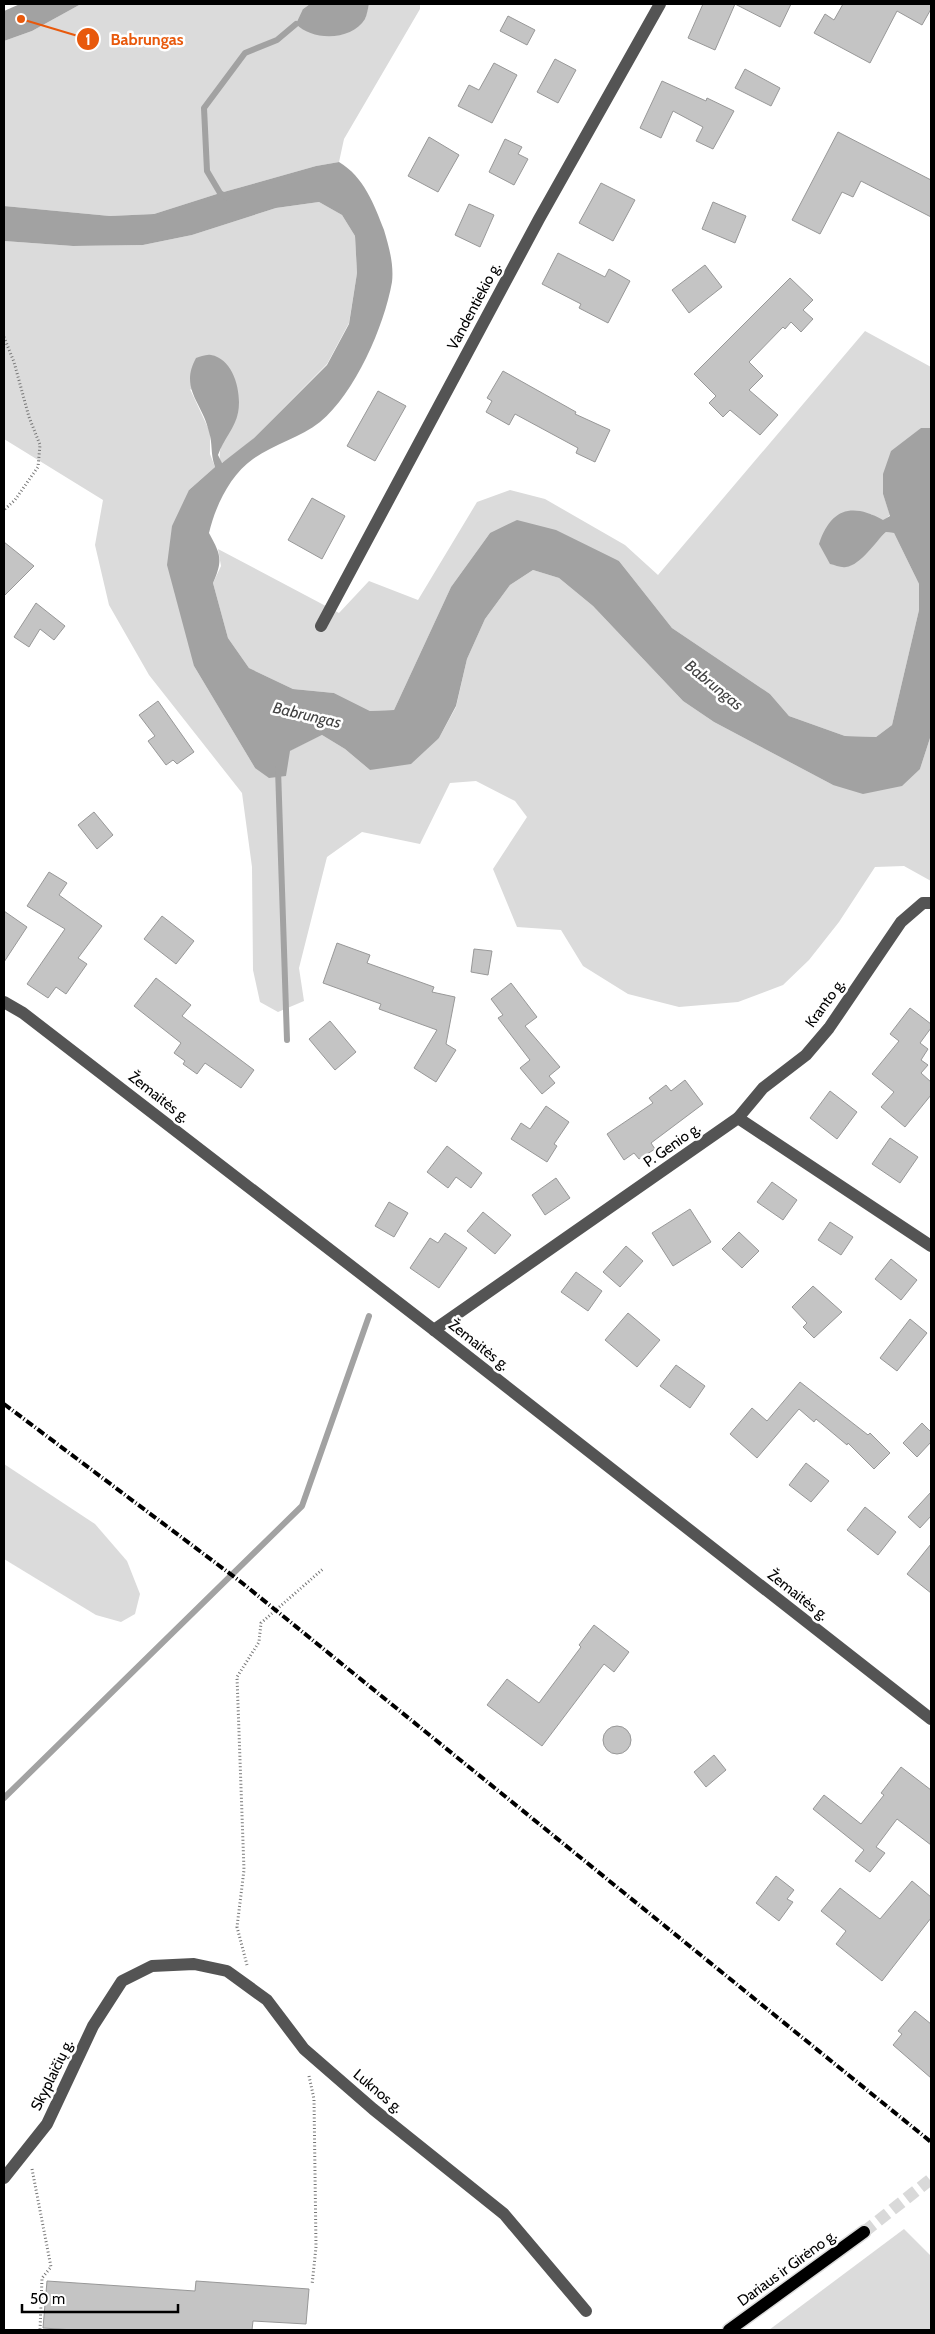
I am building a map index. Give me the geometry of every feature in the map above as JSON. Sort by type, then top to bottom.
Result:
[{"type":"main road","name":"Dariaus ir Girėno g.","points":[[729,2330],[864,2232]]},
{"type":"street","name":"Vandentiekio g.","points":[[321,626],[539,219],[660,4]]},
{"type":"street","name":"Kranto g.","points":[[738,1118],[763,1088],[806,1055],[829,1028],[901,922],[923,903],[931,903]]},
{"type":"street","name":"Žemaitės g.","points":[[4,1002],[23,1013],[434,1330],[931,1719]]},
{"type":"street","points":[[738,1118],[931,1246]]},
{"type":"street","name":"P. Genio g.","points":[[434,1330],[738,1118]]},
{"type":"street","name":"Luknos g.","points":[[122,1981],[152,1966],[194,1964],[227,1971],[254,1990],[267,2000],[304,2049],[373,2109],[504,2214],[586,2311]]},
{"type":"street","name":"Skyplaičių g.","points":[[4,2178],[46,2124],[93,2026],[122,1981]]},
{"type":"path","points":[[4,337],[14,362],[29,417],[40,445],[38,467],[15,500],[4,510]]},
{"type":"path","points":[[254,1990],[237,1927],[244,1870],[237,1677],[259,1642],[261,1624],[324,1568]]},
{"type":"path","points":[[304,2049],[314,2099],[316,2247],[312,2285]]},
{"type":"path","points":[[28,2148],[51,2267],[42,2278],[40,2330]]},
{"type":"shaded area","points":[[81,4],[310,4],[303,9],[365,19],[369,4],[420,4],[420,9],[344,139],[339,162],[316,166],[154,214],[110,216],[4,206],[4,41],[32,31]]},
{"type":"shaded area","points":[[319,202],[342,215],[355,236],[357,273],[349,323],[327,364],[254,438],[228,460],[221,463],[220,451],[222,444],[238,413],[190,389],[210,432],[210,454],[215,467],[189,490],[194,666],[255,768],[322,735],[345,749],[370,770],[439,738],[456,707],[467,659],[485,619],[510,585],[533,570],[559,578],[593,606],[683,701],[714,722],[833,785],[920,769],[931,735],[931,881],[904,866],[875,867],[839,922],[809,960],[783,985],[738,1002],[679,1007],[628,994],[583,966],[561,930],[517,927],[493,869],[527,817],[515,801],[476,781],[450,783],[420,844],[362,832],[327,857],[299,968],[304,1001],[278,1012],[260,1002],[253,970],[252,867],[242,793],[149,675],[109,605],[95,545],[103,500],[4,439],[4,241],[73,246],[143,245],[192,235],[276,208]]},
{"type":"shaded area","points":[[865,331],[931,367],[931,428],[921,428],[883,494],[890,515],[883,521],[871,514],[861,558],[886,532],[894,533],[919,584],[919,610],[892,725],[876,737],[845,736],[789,716],[770,694],[672,628],[619,561],[490,533],[451,587],[394,710],[370,711],[334,693],[293,689],[249,668],[228,638],[213,583],[221,566],[218,549],[339,613],[369,581],[418,600],[477,502],[510,490],[545,499],[625,545],[658,575]]},
{"type":"shaded area","points":[[4,1464],[95,1524],[127,1561],[140,1594],[135,1614],[121,1622],[96,1615],[4,1559]]},
{"type":"shaded area","points":[[904,2229],[931,2256],[931,2330],[769,2330]]},
{"type":"water","points":[[20,4],[81,4],[32,31],[4,41],[4,11]]},
{"type":"water","points":[[310,4],[369,4],[365,19],[359,26],[342,35],[321,36],[303,30],[296,24],[303,9]]},
{"type":"water","points":[[339,162],[348,168],[362,183],[376,211],[384,230],[392,262],[392,282],[382,319],[366,358],[356,377],[333,410],[312,428],[253,459],[237,474],[219,502],[209,533],[219,558],[218,569],[213,583],[228,638],[249,668],[293,689],[334,693],[370,711],[394,710],[451,587],[490,533],[517,520],[556,530],[619,561],[672,628],[770,694],[789,716],[845,736],[876,737],[892,725],[919,610],[919,584],[894,533],[886,532],[862,558],[846,567],[830,564],[819,544],[830,523],[836,516],[844,512],[862,512],[883,520],[890,516],[883,494],[883,474],[891,451],[921,428],[931,428],[931,735],[920,769],[902,786],[863,794],[833,785],[714,722],[683,701],[593,606],[559,578],[533,570],[510,585],[485,619],[467,659],[456,706],[439,738],[411,764],[370,770],[345,749],[322,735],[290,751],[286,776],[269,778],[255,768],[194,666],[167,565],[172,526],[189,490],[215,467],[206,422],[191,387],[191,369],[196,358],[211,355],[225,363],[235,378],[239,396],[238,413],[218,455],[222,463],[254,438],[327,365],[349,324],[357,273],[355,236],[342,215],[319,202],[276,208],[192,235],[143,245],[73,246],[4,241],[4,206],[110,216],[154,214],[316,166]]},
{"type":"building","points":[[703,4],[735,4],[715,50],[688,38]]},
{"type":"building","points":[[735,4],[791,4],[780,27]]},
{"type":"building","points":[[843,4],[931,4],[931,9],[922,25],[897,11],[870,63],[814,33],[825,14],[834,20]]},
{"type":"building","points":[[508,16],[535,30],[527,45],[500,31]]},
{"type":"building","points":[[555,59],[576,70],[558,103],[537,92]]},
{"type":"building","points":[[494,63],[517,75],[492,123],[458,106],[469,85],[479,90]]},
{"type":"building","points":[[745,69],[780,88],[771,106],[735,88]]},
{"type":"building","points":[[662,81],[706,101],[707,98],[734,111],[713,149],[696,141],[703,127],[673,111],[661,138],[640,128]]},
{"type":"building","points":[[838,132],[931,180],[931,217],[861,181],[853,197],[842,192],[820,234],[792,220]]},
{"type":"building","points":[[429,137],[459,155],[438,192],[408,176]]},
{"type":"building","points":[[505,139],[522,147],[518,154],[528,159],[514,185],[489,172]]},
{"type":"building","points":[[601,183],[635,200],[613,241],[579,223]]},
{"type":"building","points":[[713,202],[746,216],[735,243],[702,229]]},
{"type":"building","points":[[469,204],[494,215],[480,247],[455,235]]},
{"type":"building","points":[[558,253],[605,277],[609,269],[630,281],[608,323],[579,308],[581,304],[542,284]]},
{"type":"building","points":[[705,265],[722,287],[689,313],[672,290]]},
{"type":"building","points":[[790,278],[813,300],[803,310],[813,319],[801,332],[791,322],[785,329],[783,327],[749,362],[763,376],[749,390],[778,415],[760,435],[730,410],[723,417],[709,403],[716,396],[694,374]]},
{"type":"building","points":[[503,371],[576,412],[575,414],[610,430],[595,462],[576,453],[578,448],[515,414],[509,425],[486,412],[492,401],[487,398]]},
{"type":"building","points":[[378,391],[406,406],[375,461],[347,446]]},
{"type":"building","points":[[312,498],[345,516],[322,559],[288,540]]},
{"type":"building","points":[[4,542],[34,566],[4,596]]},
{"type":"building","points":[[36,603],[65,626],[54,640],[40,629],[29,647],[14,637]]},
{"type":"building","points":[[158,701],[194,752],[177,764],[173,760],[166,765],[148,741],[155,736],[139,715]]},
{"type":"building","points":[[94,812],[113,835],[97,849],[78,825]]},
{"type":"building","points":[[49,872],[67,883],[59,895],[102,926],[78,958],[87,964],[66,994],[56,987],[48,998],[27,984],[65,929],[27,906]]},
{"type":"building","points":[[4,911],[27,927],[4,962]]},
{"type":"building","points":[[162,916],[194,941],[176,964],[144,939]]},
{"type":"building","points":[[337,943],[370,955],[367,963],[434,987],[432,992],[455,997],[446,1044],[456,1050],[436,1082],[414,1068],[437,1030],[379,1009],[381,1004],[323,983]]},
{"type":"building","points":[[474,949],[492,951],[488,975],[471,972]]},
{"type":"building","points":[[156,978],[191,1005],[182,1016],[254,1070],[241,1088],[205,1063],[197,1074],[183,1064],[185,1061],[174,1053],[181,1043],[134,1006]]},
{"type":"building","points":[[511,983],[537,1017],[525,1026],[560,1067],[549,1076],[555,1083],[542,1094],[520,1068],[530,1060],[498,1018],[503,1015],[491,999]]},
{"type":"building","points":[[910,1008],[931,1024],[931,1028],[920,1043],[928,1049],[921,1060],[928,1065],[921,1073],[931,1082],[931,1095],[905,1127],[881,1107],[894,1092],[872,1074],[899,1041],[890,1034]]},
{"type":"building","points":[[330,1021],[356,1052],[335,1070],[309,1039]]},
{"type":"building","points":[[685,1080],[703,1104],[651,1143],[655,1149],[639,1159],[634,1153],[624,1160],[607,1134],[653,1103],[649,1098],[666,1085],[671,1091]]},
{"type":"building","points":[[830,1091],[857,1112],[837,1139],[810,1118]]},
{"type":"building","points":[[546,1106],[569,1122],[554,1144],[557,1146],[547,1162],[511,1139],[521,1123],[530,1129]]},
{"type":"building","points":[[890,1138],[918,1157],[900,1183],[872,1164]]},
{"type":"building","points":[[447,1146],[482,1173],[471,1188],[456,1177],[448,1188],[427,1172]]},
{"type":"building","points":[[556,1178],[570,1198],[545,1215],[532,1195]]},
{"type":"building","points":[[772,1182],[797,1200],[783,1220],[757,1202]]},
{"type":"building","points":[[389,1202],[408,1213],[394,1237],[375,1226]]},
{"type":"building","points":[[690,1209],[711,1242],[673,1266],[652,1233]]},
{"type":"building","points":[[483,1212],[511,1235],[495,1254],[467,1231]]},
{"type":"building","points":[[830,1222],[853,1237],[841,1255],[818,1240]]},
{"type":"building","points":[[739,1232],[759,1251],[742,1268],[722,1249]]},
{"type":"building","points":[[445,1233],[467,1248],[439,1288],[410,1268],[430,1238],[438,1243]]},
{"type":"building","points":[[626,1246],[643,1261],[620,1287],[603,1272]]},
{"type":"building","points":[[891,1259],[917,1280],[901,1300],[875,1279]]},
{"type":"building","points":[[576,1272],[602,1291],[588,1311],[561,1292]]},
{"type":"building","points":[[813,1286],[842,1312],[814,1338],[803,1327],[807,1323],[792,1307]]},
{"type":"building","points":[[628,1313],[660,1340],[637,1367],[605,1340]]},
{"type":"building","points":[[910,1319],[927,1333],[897,1371],[880,1358]]},
{"type":"building","points":[[676,1365],[705,1386],[690,1408],[660,1386]]},
{"type":"building","points":[[800,1382],[868,1435],[870,1433],[890,1453],[874,1469],[848,1443],[847,1445],[816,1419],[814,1422],[799,1409],[757,1458],[730,1434],[752,1408],[767,1421]]},
{"type":"building","points":[[922,1423],[931,1432],[931,1442],[917,1457],[903,1443]]},
{"type":"building","points":[[806,1463],[829,1481],[811,1502],[789,1485]]},
{"type":"building","points":[[931,1492],[931,1516],[920,1528],[908,1517]]},
{"type":"building","points":[[865,1507],[896,1532],[878,1555],[847,1530]]},
{"type":"building","points":[[931,1544],[931,1593],[907,1574]]},
{"type":"building","points":[[594,1625],[629,1652],[614,1672],[604,1664],[542,1746],[487,1705],[507,1679],[539,1703],[581,1647],[579,1645]]},
{"type":"building","points":[[617,1726],[627,1730],[631,1740],[627,1750],[617,1754],[607,1750],[603,1740],[607,1730]]},
{"type":"building","points":[[714,1755],[726,1770],[706,1787],[694,1772]]},
{"type":"building","points":[[901,1767],[931,1790],[931,1845],[897,1819],[876,1847],[885,1853],[870,1872],[855,1861],[864,1850],[813,1809],[824,1795],[861,1824],[884,1795],[881,1793]]},
{"type":"building","points":[[776,1876],[794,1890],[787,1899],[793,1902],[779,1921],[756,1903]]},
{"type":"building","points":[[912,1881],[931,1897],[931,1918],[882,1981],[836,1944],[846,1931],[821,1911],[840,1888],[880,1919]]},
{"type":"building","points":[[915,2011],[931,2024],[931,2078],[893,2045],[902,2034],[898,2031]]},
{"type":"building","points":[[47,2281],[195,2291],[196,2281],[309,2289],[306,2324],[253,2321],[252,2330],[74,2330],[43,2328]]},
{"type":"waterway","points":[[226,197],[220,193],[207,171],[204,108],[245,53],[277,40],[296,24]]},
{"type":"waterway","points":[[278,769],[287,1040]]},
{"type":"waterway","points":[[4,1798],[302,1506],[369,1316]]},
{"type":"tunnel","points":[[864,2232],[931,2179]]},
{"type":"railway","points":[[4,1404],[241,1582],[931,2142]]},
{"type":"place","name":"Babrungas","points":[[21,19]]}]
